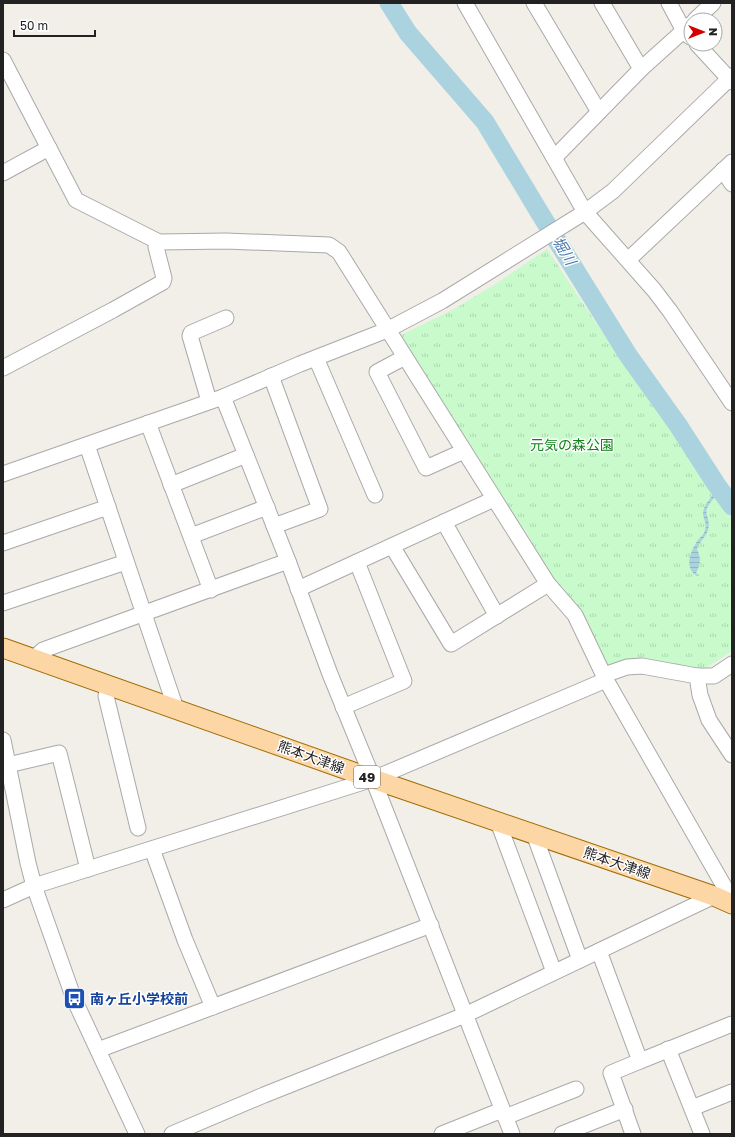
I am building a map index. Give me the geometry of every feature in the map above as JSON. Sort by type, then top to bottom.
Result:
[{"type":"main road","name":"熊本大津線","points":[[3,648],[373,779],[714,896],[732,904]]},
{"type":"street","points":[[465,3],[585,212],[628,260],[670,311],[730,395]]},
{"type":"street","points":[[534,3],[599,112]]},
{"type":"street","points":[[602,3],[640,69]]},
{"type":"street","points":[[669,3],[683,23]]},
{"type":"street","points":[[703,12],[713,3]]},
{"type":"street","points":[[554,158],[640,69],[683,36]]},
{"type":"street","points":[[3,474],[223,397],[271,376],[388,330],[442,302],[564,226],[613,191],[731,79],[705,52]]},
{"type":"street","points":[[3,60],[76,200],[159,242],[226,241],[329,245],[339,252],[548,584],[575,615],[605,678],[732,900]]},
{"type":"street","points":[[3,173],[49,148]]},
{"type":"street","points":[[628,260],[728,166]]},
{"type":"street","points":[[728,166],[732,184]]},
{"type":"street","points":[[3,368],[163,282],[164,278],[156,247],[159,242]]},
{"type":"street","points":[[209,401],[190,336],[191,333],[226,318]]},
{"type":"street","points":[[405,357],[377,372],[426,468],[464,451]]},
{"type":"street","points":[[316,358],[375,495]]},
{"type":"street","points":[[271,376],[320,508],[274,526]]},
{"type":"street","points":[[223,397],[288,561],[330,674],[373,779],[512,1134]]},
{"type":"street","points":[[148,423],[211,590]]},
{"type":"street","points":[[87,444],[176,709]]},
{"type":"street","points":[[171,485],[246,455]]},
{"type":"street","points":[[298,589],[494,499]]},
{"type":"street","points":[[3,543],[108,507]]},
{"type":"street","points":[[191,536],[267,507]]},
{"type":"street","points":[[444,522],[497,616]]},
{"type":"street","points":[[392,546],[451,644],[548,584]]},
{"type":"street","points":[[33,659],[43,650],[288,561]]},
{"type":"street","points":[[3,603],[126,562]]},
{"type":"street","points":[[343,707],[404,681],[357,562]]},
{"type":"street","points":[[3,900],[34,886],[373,779],[628,667],[642,666],[698,676],[714,676],[732,664]]},
{"type":"street","points":[[698,676],[700,695],[709,720],[730,748]]},
{"type":"street","points":[[108,685],[106,696],[138,828]]},
{"type":"street","points":[[3,740],[7,772],[34,886],[74,999],[137,1134]]},
{"type":"street","points":[[7,772],[60,753],[88,869]]},
{"type":"street","points":[[498,822],[554,972]]},
{"type":"street","points":[[534,834],[580,960]]},
{"type":"street","points":[[152,849],[185,940],[213,1007]]},
{"type":"street","points":[[172,1134],[264,1095],[465,1015],[598,950],[714,896]]},
{"type":"street","points":[[98,1050],[430,925]]},
{"type":"street","points":[[598,950],[640,1061]]},
{"type":"street","points":[[634,1134],[611,1073],[732,1024]]},
{"type":"street","points":[[668,1049],[702,1134]]},
{"type":"street","points":[[442,1134],[576,1089]]},
{"type":"street","points":[[692,1108],[732,1092]]},
{"type":"street","points":[[562,1134],[625,1109]]},
{"type":"green space","name":"元気の森公園","points":[[547,249],[606,338],[657,406],[707,486],[732,519],[732,651],[697,674],[605,672],[548,576],[526,531],[496,498],[395,338],[456,308],[500,281]]},
{"type":"water","points":[[713,495],[715,497],[706,511],[709,524],[708,530],[697,549],[700,561],[696,573],[700,576],[697,576],[693,573],[689,565],[689,560],[696,543],[703,535],[706,526],[703,511],[706,503]]},
{"type":"waterway","name":"堀川","points":[[389,3],[408,33],[485,122],[628,355],[678,425],[732,506]]},
{"type":"place","name":"南ヶ丘小学校前","points":[[74,999]]}]
